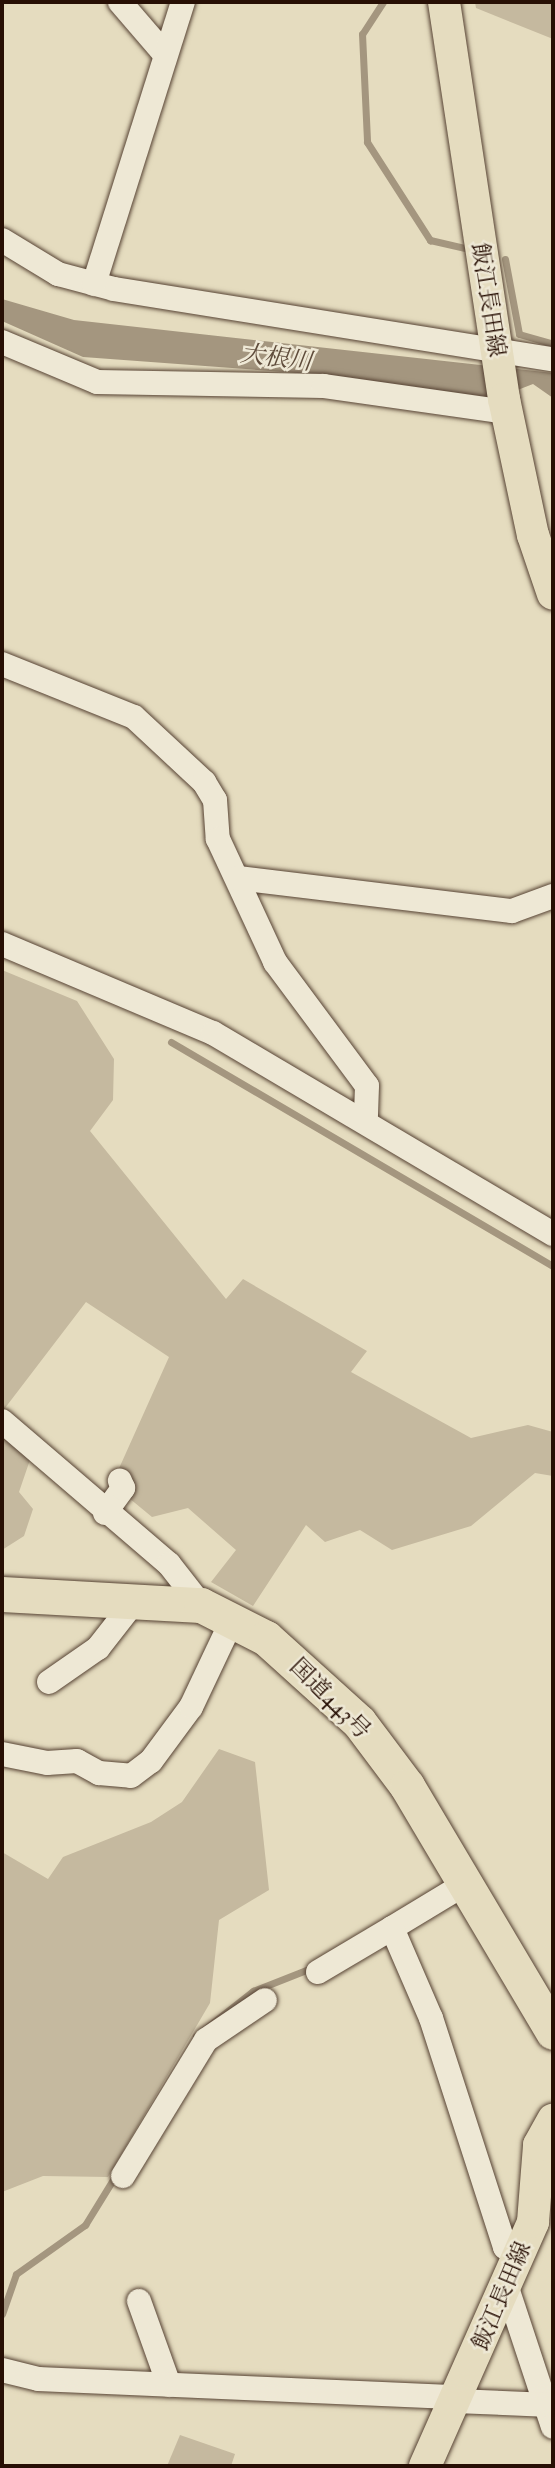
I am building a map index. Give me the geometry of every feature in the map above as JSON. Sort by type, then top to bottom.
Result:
[{"type":"highway","name":"国道443号","points":[[2,1594],[201,1605],[233,1618],[266,1637],[359,1722],[407,1786],[553,2032]]},
{"type":"main road","name":"飯江長田線","points":[[444,2],[505,406],[533,535],[553,594]]},
{"type":"main road","name":"飯江長田線","points":[[425,2466],[507,2288],[533,2222],[539,2146],[553,2120]]},
{"type":"street","points":[[120,2],[163,52]]},
{"type":"street","points":[[94,284],[163,52],[183,2]]},
{"type":"street","points":[[2,240],[58,274],[94,284],[497,360],[553,359]]},
{"type":"street","points":[[2,342],[97,383],[324,386],[505,406]]},
{"type":"street","points":[[2,664],[134,717],[204,782],[215,800],[218,839],[239,878],[275,962],[367,1086],[366,1121]]},
{"type":"street","points":[[239,878],[512,911],[553,896]]},
{"type":"street","points":[[2,944],[95,978],[213,1033],[366,1121],[553,1234]]},
{"type":"street","points":[[2,1421],[105,1513],[169,1564],[201,1605]]},
{"type":"street","points":[[105,1513],[123,1488],[120,1481]]},
{"type":"street","points":[[49,1682],[98,1648],[134,1602]]},
{"type":"street","points":[[2,1754],[47,1763],[77,1761],[112,1777],[131,1776],[151,1761],[191,1707],[233,1618]]},
{"type":"street","points":[[318,1972],[465,1884]]},
{"type":"street","points":[[391,1928],[431,2018],[505,2246],[519,2257]]},
{"type":"street","points":[[123,2176],[206,2040],[265,2000]]},
{"type":"street","points":[[2,2370],[38,2379],[456,2399],[551,2416],[507,2288]]},
{"type":"street","points":[[139,2301],[169,2385]]},
{"type":"shaded area","points":[[475,2],[553,2],[553,39],[476,8]]},
{"type":"shaded area","points":[[2,970],[77,1001],[114,1059],[113,1100],[90,1131],[226,1299],[243,1279],[367,1351],[351,1372],[471,1438],[528,1425],[553,1432],[553,1476],[535,1473],[471,1526],[392,1550],[360,1530],[325,1542],[306,1525],[253,1606],[211,1582],[236,1550],[188,1508],[152,1517],[112,1484],[169,1357],[86,1302],[2,1412]]},
{"type":"shaded area","points":[[2,1431],[31,1457],[19,1492],[33,1509],[24,1536],[2,1550]]},
{"type":"shaded area","points":[[219,1749],[255,1762],[269,1890],[219,1920],[210,2003],[108,2177],[43,2176],[2,2192],[2,1852],[48,1879],[63,1857],[151,1822],[182,1802]]},
{"type":"shaded area","points":[[180,2435],[235,2454],[231,2466],[167,2466]]},
{"type":"water","name":"大根川","points":[[2,299],[74,320],[553,373],[553,398],[533,384],[489,401],[325,375],[83,357],[2,321]]},
{"type":"waterway","points":[[383,2],[362,34],[367,142],[430,240],[464,248]]},
{"type":"waterway","points":[[505,259],[519,334],[553,344]]},
{"type":"waterway","points":[[171,1042],[553,1266]]},
{"type":"waterway","points":[[196,2036],[253,1991],[314,1967]]},
{"type":"waterway","points":[[2,2314],[16,2274],[85,2225],[117,2173]]}]
